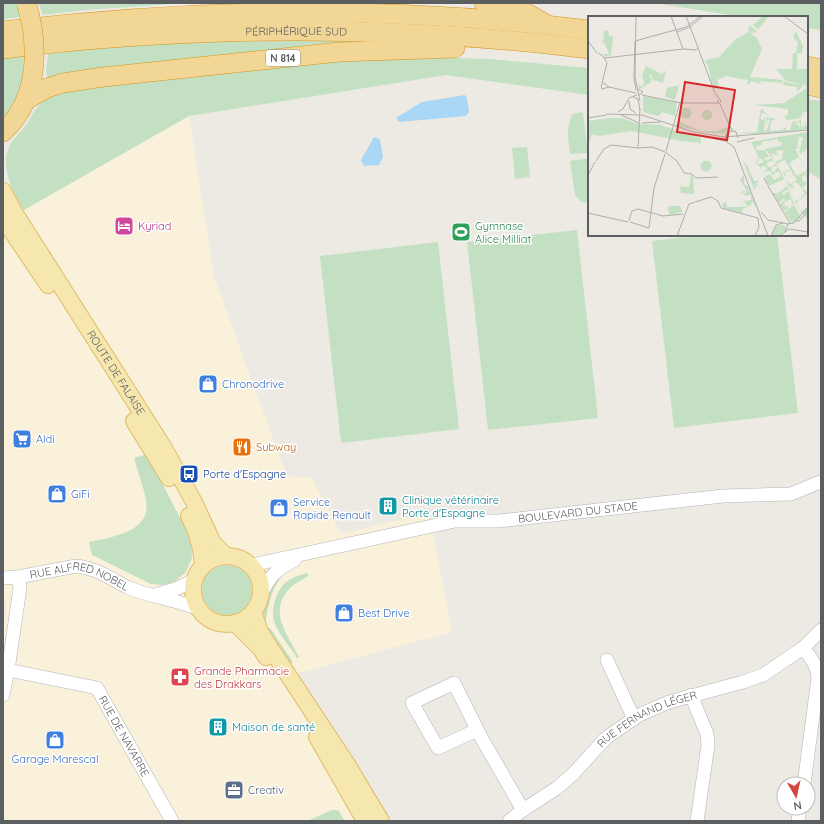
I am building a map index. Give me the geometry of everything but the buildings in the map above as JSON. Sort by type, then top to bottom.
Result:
[{"type":"highway","points":[[3,132],[18,114],[26,100],[32,82],[35,41],[32,19],[26,3]]},
{"type":"highway","points":[[484,3],[516,7],[549,25]]},
{"type":"highway","name":"PÉRIPHÉRIQUE SUD","points":[[3,31],[56,24],[136,18],[232,14],[315,13],[476,19],[588,30]]},
{"type":"highway","name":"PÉRIPHÉRIQUE SUD","points":[[3,49],[60,42],[246,32],[422,34],[588,49]]},
{"type":"highway","name":"N 814","points":[[26,100],[47,88],[63,83],[111,76],[339,52],[464,48],[512,50],[544,44]]},
{"type":"highway","points":[[808,66],[821,69]]},
{"type":"highway","points":[[808,85],[821,88]]},
{"type":"main road","name":"ROUTE DE FALAISE","points":[[3,191],[14,212],[164,448],[194,502],[213,544],[225,555]]},
{"type":"main road","name":"ROUTE DE FALAISE","points":[[3,218],[67,312],[177,492],[196,531],[201,549],[203,565]]},
{"type":"main road","points":[[225,555],[235,556],[252,565],[259,578],[262,592],[253,612],[245,619],[235,623],[224,624],[205,616],[198,608],[194,599],[193,590],[194,580],[203,565],[210,560],[225,555]]},
{"type":"main road","points":[[253,612],[260,632],[348,766],[381,821]]},
{"type":"main road","points":[[235,623],[261,649],[305,715],[365,821]]},
{"type":"street","name":"BOULEVARD DU STADE","points":[[252,565],[455,521],[499,521],[723,496],[791,494],[821,482]]},
{"type":"street","name":"BOULEVARD DU STADE","points":[[262,592],[270,577],[283,565],[312,553]]},
{"type":"street","name":"RUE ALFRED NOBEL","points":[[3,578],[18,577],[76,566],[85,567],[94,569],[134,590],[182,603],[190,607],[198,608]]},
{"type":"street","points":[[3,695],[20,588],[18,577]]},
{"type":"street","points":[[154,596],[178,588],[194,580]]},
{"type":"street","name":"RUE FERNAND LÉGER","points":[[509,821],[557,788],[574,774],[606,738],[639,715],[669,702],[743,682],[763,675],[803,648],[821,630]]},
{"type":"street","points":[[803,648],[815,662],[818,672],[805,776]]},
{"type":"street","points":[[607,660],[634,719]]},
{"type":"street","name":"RUE DE NAVARRE","points":[[8,670],[97,688],[172,821]]},
{"type":"street","points":[[477,730],[438,748],[412,703],[454,682],[477,730],[523,810]]},
{"type":"street","points":[[691,696],[707,734],[708,744],[697,821]]},
{"type":"shaded area","points":[[189,116],[214,277],[287,476],[312,478],[341,534],[429,513],[452,632],[284,677],[368,821],[3,821],[3,617],[5,617],[6,602],[3,600],[3,221]]},
{"type":"green space","points":[[3,3],[17,3],[21,17],[3,19]]},
{"type":"green space","points":[[38,3],[186,3],[86,10],[43,15]]},
{"type":"green space","points":[[655,3],[821,3],[821,30],[808,28],[808,16],[735,16]]},
{"type":"green space","points":[[283,41],[368,41],[370,43],[49,81],[46,72],[48,54],[77,50],[136,45]]},
{"type":"green space","points":[[25,56],[25,75],[16,102],[3,120],[3,58]]},
{"type":"green space","points":[[425,57],[490,59],[588,68],[588,95],[446,75],[189,116],[24,210],[12,187],[6,163],[9,147],[36,109],[43,101],[52,96],[72,88],[308,63]]},
{"type":"green space","points":[[808,99],[821,101],[821,180],[808,172]]},
{"type":"green space","points":[[583,112],[588,153],[570,154],[568,134],[569,124],[573,114]]},
{"type":"green space","points":[[527,147],[530,177],[515,179],[512,148]]},
{"type":"green space","points":[[588,158],[588,203],[581,202],[575,195],[570,161]]},
{"type":"green space","points":[[577,230],[598,418],[488,430],[467,242]]},
{"type":"green space","points":[[693,236],[777,236],[798,413],[674,428],[652,241]]},
{"type":"green space","points":[[438,242],[459,429],[341,443],[320,256]]},
{"type":"green space","points":[[147,454],[191,539],[192,558],[186,572],[174,582],[162,585],[151,584],[92,555],[89,542],[119,535],[137,526],[143,519],[146,511],[146,500],[134,458]]},
{"type":"green space","points":[[222,565],[232,565],[245,572],[252,585],[252,595],[245,608],[232,615],[222,615],[213,611],[206,604],[202,595],[202,585],[206,576],[213,569]]},
{"type":"green space","points":[[278,573],[281,577],[271,597],[266,620],[263,621],[268,591]]},
{"type":"green space","points":[[306,573],[309,575],[291,587],[284,596],[280,605],[282,622],[285,631],[299,657],[297,658],[277,628],[273,610],[275,600],[282,586],[290,580]]},
{"type":"green space","points":[[270,628],[293,662],[288,666],[264,630]]},
{"type":"green space","points":[[332,810],[338,810],[345,821],[307,821]]},
{"type":"water","points":[[465,95],[467,98],[469,112],[466,116],[399,122],[396,118],[422,102]]},
{"type":"water","points":[[374,137],[380,139],[383,157],[379,165],[364,166],[361,160]]},
{"type":"place","name":"Kyriad","points":[[124,226]]},
{"type":"place","name":"Gymnase Alice Milliat","points":[[461,232]]},
{"type":"place","name":"Chronodrive","points":[[208,384]]},
{"type":"place","name":"Aldi","points":[[22,439]]},
{"type":"place","name":"Subway","points":[[242,447]]},
{"type":"place","name":"Porte d'Espagne","points":[[189,474]]},
{"type":"place","name":"GiFi","points":[[57,494]]},
{"type":"place","name":"Clinique vétérinaire Porte d'Espagne","points":[[388,506]]},
{"type":"place","name":"Service Rapide Renault","points":[[279,508]]},
{"type":"place","name":"Best Drive","points":[[344,613]]},
{"type":"place","name":"Grande Pharmacie des Drakkars","points":[[180,677]]},
{"type":"place","name":"Maison de santé","points":[[218,727]]},
{"type":"place","name":"Garage Marescal","points":[[55,740]]},
{"type":"place","name":"Creativ","points":[[234,790]]}]
